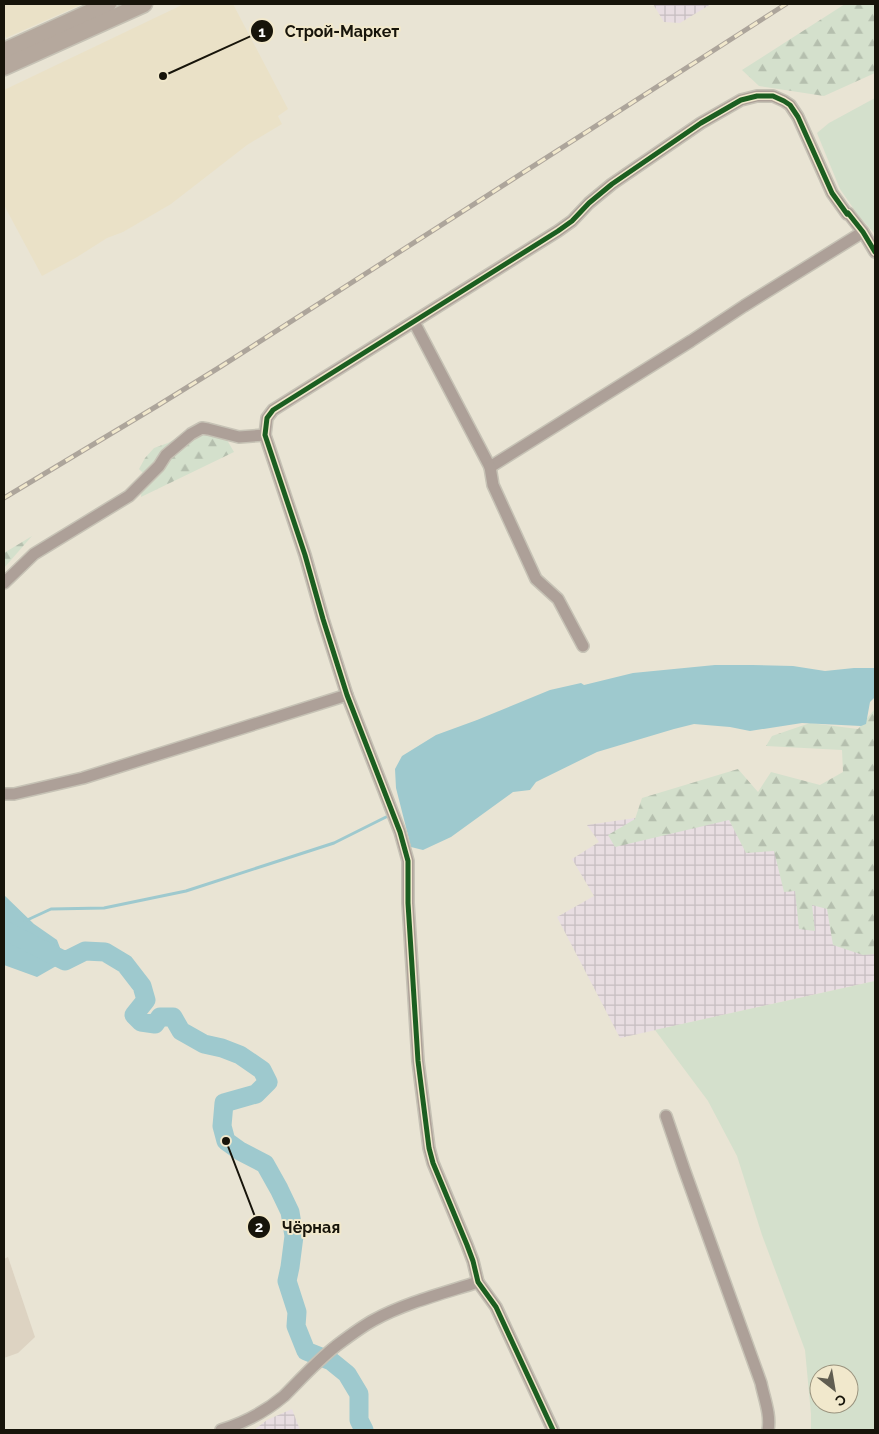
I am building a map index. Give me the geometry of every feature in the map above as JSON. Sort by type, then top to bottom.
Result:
[{"type":"main road","points":[[4,51],[108,4]]},
{"type":"main road","points":[[4,67],[144,4]]},
{"type":"street","points":[[553,1430],[496,1307],[478,1282],[468,1244],[433,1163],[429,1148],[418,1061],[408,903],[408,860],[400,832],[347,695],[305,555],[266,435],[267,418],[273,410],[558,231],[612,184],[701,123],[741,100],[757,96],[773,96],[790,105],[798,117],[832,192],[847,214],[864,232],[875,252]]},
{"type":"street","points":[[490,467],[691,341],[751,301],[864,232]]},
{"type":"street","points":[[414,322],[490,467],[493,485],[536,579],[558,599],[583,646]]},
{"type":"street","points":[[4,584],[34,554],[129,496],[159,466],[166,455],[190,434],[202,428],[238,437],[266,435]]},
{"type":"street","points":[[4,794],[14,794],[83,778],[347,695]]},
{"type":"street","points":[[666,1116],[761,1383],[767,1410],[768,1430]]},
{"type":"street","points":[[220,1430],[244,1422],[269,1407],[335,1347],[373,1321],[478,1282]]},
{"type":"shaded area","points":[[4,4],[83,4],[6,38],[4,34]]},
{"type":"shaded area","points":[[184,4],[233,4],[288,109],[278,116],[282,124],[247,145],[171,204],[123,232],[107,238],[42,276],[4,205],[4,90]]},
{"type":"shaded area","points":[[653,4],[711,4],[680,23],[664,22]]},
{"type":"shaded area","points":[[875,783],[875,981],[620,1038],[557,917],[594,896],[572,859],[599,842],[587,825]]},
{"type":"shaded area","points":[[8,1257],[35,1337],[18,1353],[4,1358],[4,1259]]},
{"type":"shaded area","points":[[292,1409],[300,1430],[254,1430],[267,1420]]},
{"type":"green space","points":[[845,4],[875,4],[875,73],[824,96],[759,86],[742,70]]},
{"type":"green space","points":[[875,98],[875,234],[858,215],[840,189],[817,133],[829,123]]},
{"type":"green space","points":[[200,431],[227,440],[234,452],[141,497],[145,475],[139,469],[145,458],[154,448],[168,443],[183,434]]},
{"type":"green space","points":[[32,536],[4,568],[4,553]]},
{"type":"green space","points":[[874,710],[875,954],[863,955],[833,945],[827,909],[812,905],[815,931],[799,929],[795,891],[784,892],[774,851],[746,853],[729,820],[615,847],[608,835],[635,819],[642,798],[738,769],[758,792],[771,772],[820,785],[843,772],[842,750],[766,746],[772,736],[810,723],[858,729]]},
{"type":"green space","points":[[875,981],[875,1430],[811,1430],[811,1414],[859,1414],[859,1364],[809,1364],[809,1393],[805,1350],[762,1235],[737,1156],[708,1101],[655,1030]]},
{"type":"water","points":[[715,665],[793,666],[825,671],[875,668],[875,697],[870,702],[866,724],[861,726],[802,723],[750,731],[694,724],[597,752],[536,782],[530,790],[513,792],[451,837],[423,850],[411,847],[396,788],[395,769],[402,756],[436,735],[550,690],[581,683],[584,685],[633,673]]},
{"type":"water","points":[[4,895],[34,924],[57,940],[65,961],[37,977],[4,965]]},
{"type":"waterway","points":[[25,921],[51,909],[104,908],[186,891],[334,843],[386,817]]},
{"type":"waterway","points":[[4,930],[65,961],[85,951],[105,952],[125,964],[142,986],[146,1000],[134,1015],[141,1022],[155,1024],[160,1017],[173,1017],[181,1031],[204,1044],[240,1055],[262,1070],[268,1082],[256,1094],[224,1103],[222,1126],[226,1141],[240,1151],[265,1164],[290,1212],[294,1236],[287,1281],[297,1312],[296,1326],[306,1351],[331,1361],[347,1374],[359,1394],[359,1420],[364,1430]]},
{"type":"railway","points":[[4,498],[220,367],[786,4]]},
{"type":"cycle path","points":[[553,1430],[496,1307],[478,1282],[467,1245],[433,1163],[429,1148],[418,1061],[408,903],[408,861],[400,832],[347,695],[305,555],[265,435],[267,418],[273,410],[558,231],[572,221],[589,203],[612,184],[701,123],[741,100],[757,96],[773,96],[790,105],[798,117],[832,193],[863,232],[875,252]]},
{"type":"place","name":"Строй-Маркет","points":[[163,76]]},
{"type":"place","name":"Чёрная","points":[[226,1141]]}]
